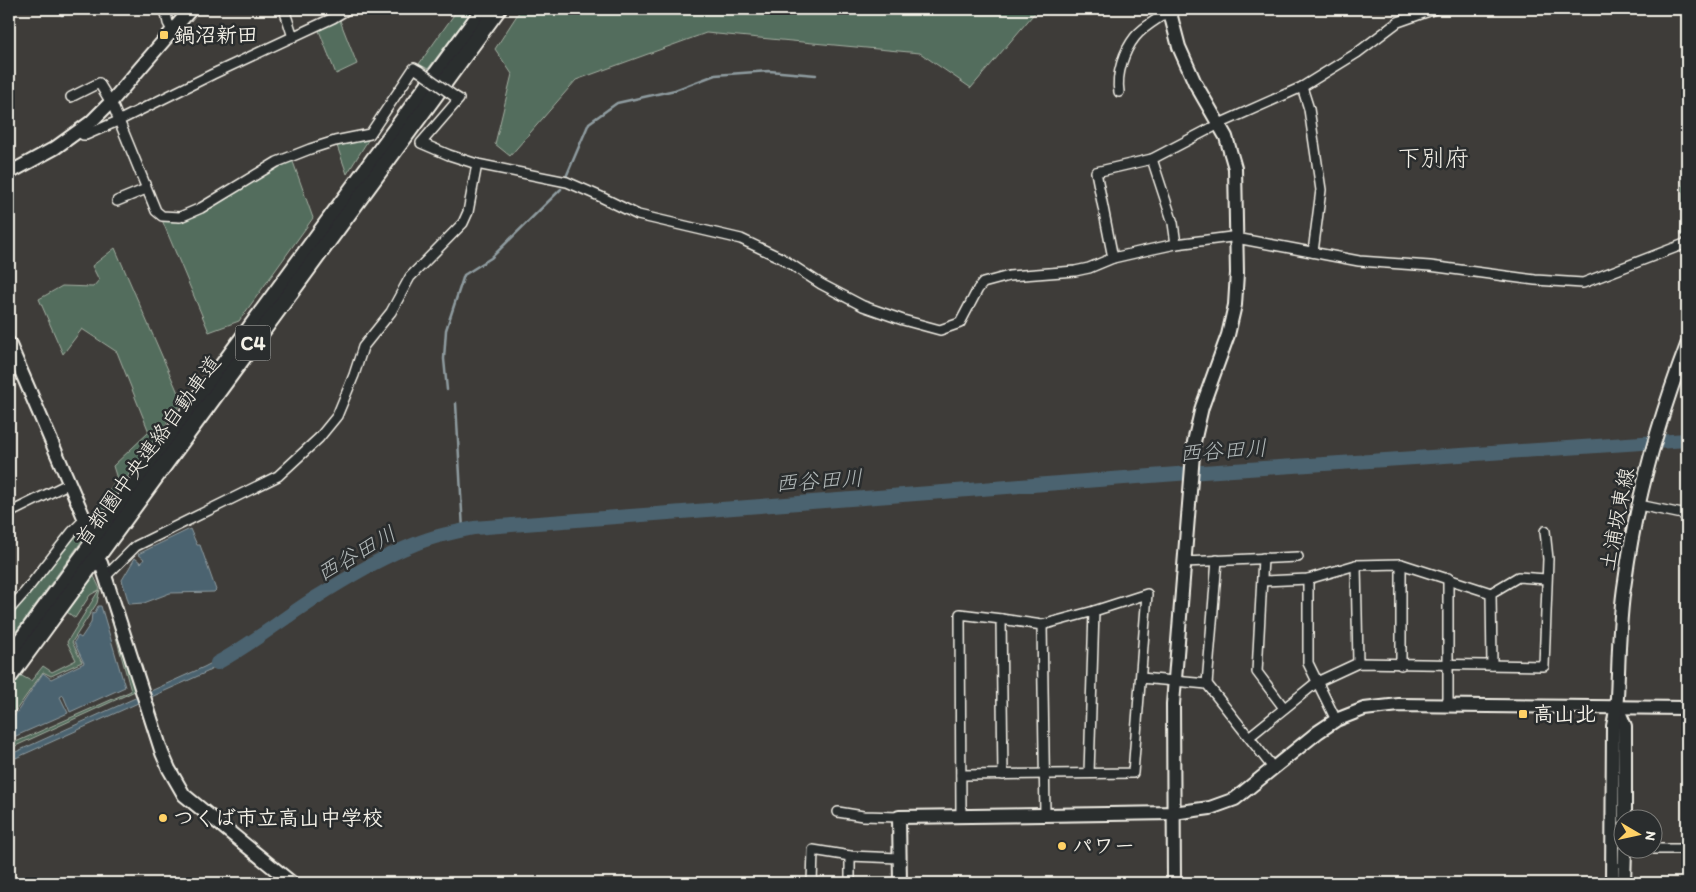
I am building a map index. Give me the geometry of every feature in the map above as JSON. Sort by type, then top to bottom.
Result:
[{"type":"highway","name":"首都圏中央連絡自動車道","points":[[9,657],[484,9]]},
{"type":"highway","name":"首都圏中央連絡自動車道","points":[[9,676],[498,9]]},
{"type":"street","points":[[165,9],[168,23],[173,32]]},
{"type":"street","points":[[9,173],[55,148],[79,132],[111,102],[191,9]]},
{"type":"street","points":[[284,9],[293,37]]},
{"type":"street","points":[[79,132],[83,135],[90,134],[333,18],[348,9]]},
{"type":"street","points":[[1113,258],[1096,172],[1152,159],[1219,124],[1302,86],[1357,53],[1398,22],[1435,9]]},
{"type":"street","points":[[1119,92],[1120,71],[1132,42],[1142,30],[1169,10],[1179,47],[1186,64],[1230,147],[1235,168],[1236,305],[1228,335],[1200,415],[1194,442],[1192,464],[1172,720],[1174,883]]},
{"type":"street","points":[[71,97],[100,83],[111,102],[158,214],[180,217],[201,208],[278,162],[310,149],[370,134],[414,68],[459,99],[421,143],[477,164],[567,182],[600,196],[638,216],[741,239],[781,258],[821,284],[864,306],[903,320],[940,330],[960,323],[978,289],[984,283],[1009,276],[1075,271],[1089,268],[1113,258],[1176,244],[1236,237],[1359,261],[1430,266],[1532,280],[1583,283],[1687,243]]},
{"type":"street","points":[[1302,86],[1309,109],[1321,190],[1313,252]]},
{"type":"street","points":[[1152,159],[1173,222],[1176,244]]},
{"type":"street","points":[[106,577],[136,546],[278,476],[319,438],[340,410],[363,348],[391,312],[410,277],[463,223],[468,212],[477,164]]},
{"type":"street","points":[[117,201],[146,189]]},
{"type":"street","points":[[9,344],[87,524],[72,532],[9,610]]},
{"type":"street","name":"土浦坂東線","points":[[1612,883],[1613,726],[1618,707],[1620,620],[1624,582],[1638,505],[1650,455],[1657,429],[1687,345]]},
{"type":"street","points":[[9,513],[70,483]]},
{"type":"street","points":[[1638,505],[1687,515]]},
{"type":"street","points":[[1249,736],[1317,682],[1358,663],[1544,666],[1548,558],[1545,531]]},
{"type":"street","points":[[1184,562],[1298,557]]},
{"type":"street","points":[[1263,558],[1257,672],[1284,708]]},
{"type":"street","points":[[1217,560],[1207,684],[1274,768]]},
{"type":"street","points":[[101,563],[169,769],[184,795],[292,883]]},
{"type":"street","points":[[1263,581],[1308,579],[1356,565],[1401,564],[1491,593],[1518,577],[1546,578]]},
{"type":"street","points":[[1401,564],[1401,665]]},
{"type":"street","points":[[1356,565],[1358,663]]},
{"type":"street","points":[[1448,578],[1448,705]]},
{"type":"street","points":[[1308,579],[1308,663],[1336,720]]},
{"type":"street","points":[[1491,593],[1492,666]]},
{"type":"street","points":[[961,775],[1133,773],[1147,594],[1042,625],[960,614],[961,815]]},
{"type":"street","points":[[1089,773],[1094,611]]},
{"type":"street","points":[[1001,619],[1003,775]]},
{"type":"street","points":[[1042,625],[1045,814]]},
{"type":"street","points":[[1141,678],[1207,684]]},
{"type":"street","points":[[838,812],[863,816],[899,817],[1173,813],[1210,808],[1235,799],[1318,732],[1336,720],[1364,709],[1380,706],[1448,705],[1687,708]]},
{"type":"street","name":"土浦坂東線","points":[[1618,707],[1625,726],[1625,810]]},
{"type":"street","points":[[899,817],[900,883]]},
{"type":"street","points":[[1664,849],[1687,849]]},
{"type":"street","points":[[812,883],[812,850],[850,856],[899,858]]},
{"type":"street","points":[[850,856],[850,883]]},
{"type":"street","points":[[1624,860],[1624,883]]},
{"type":"green space","points":[[458,9],[473,9],[428,69],[419,64]]},
{"type":"green space","points":[[521,9],[1038,9],[971,88],[920,53],[706,33],[576,80],[510,156],[495,144],[512,74],[495,49]]},
{"type":"green space","points":[[339,18],[357,64],[336,74],[318,28]]},
{"type":"green space","points":[[1687,127],[1687,237],[1681,235]]},
{"type":"green space","points":[[370,137],[347,174],[336,143]]},
{"type":"green space","points":[[292,159],[313,218],[239,321],[209,332],[162,220],[181,221]]},
{"type":"green space","points":[[115,248],[182,402],[96,520],[93,512],[117,479],[113,466],[149,432],[117,352],[82,329],[63,354],[39,299],[62,286],[93,287],[99,280],[92,266]]},
{"type":"green space","points":[[78,535],[84,538],[9,641],[9,621],[72,538]]},
{"type":"green space","points":[[93,574],[100,589],[97,603],[72,642],[82,662],[51,676],[43,672],[9,720],[9,690],[20,675],[31,681],[43,666],[52,672],[76,660],[67,642],[99,590],[90,595],[75,618],[67,612]]},
{"type":"green space","points":[[108,608],[110,609],[135,691],[9,749],[9,745],[131,691]]},
{"type":"water","points":[[190,529],[197,545],[200,545],[216,590],[214,592],[170,593],[144,603],[129,604],[122,580],[135,558],[141,563],[144,559],[138,554]]},
{"type":"water","points":[[98,606],[101,606],[125,687],[70,712],[63,695],[60,697],[68,713],[9,739],[11,721],[43,673],[51,679],[84,663],[74,642],[78,636],[81,638],[91,623],[92,613],[94,614]]},
{"type":"water","points":[[231,653],[234,657],[207,672],[9,761],[9,755]]},
{"type":"waterway","points":[[57,9],[62,15]]},
{"type":"waterway","points":[[566,177],[589,123],[617,103],[675,90],[715,75],[769,71],[816,75]]},
{"type":"waterway","points":[[447,390],[444,359],[446,330],[464,275],[491,258],[561,189]]},
{"type":"waterway","points":[[456,403],[463,530]]},
{"type":"waterway","name":"西谷田川","points":[[217,663],[315,598],[376,562],[422,541],[474,528],[1203,472],[1687,440]]},
{"type":"place","name":"鍋沼新田","points":[[164,35]]},
{"type":"place","name":"高山北","points":[[1523,714]]},
{"type":"place","name":"つくば市立高山中学校","points":[[163,818]]},
{"type":"place","name":"パワー","points":[[1062,846]]},
{"type":"district","name":"下別府","points":[[1433,158]]}]
